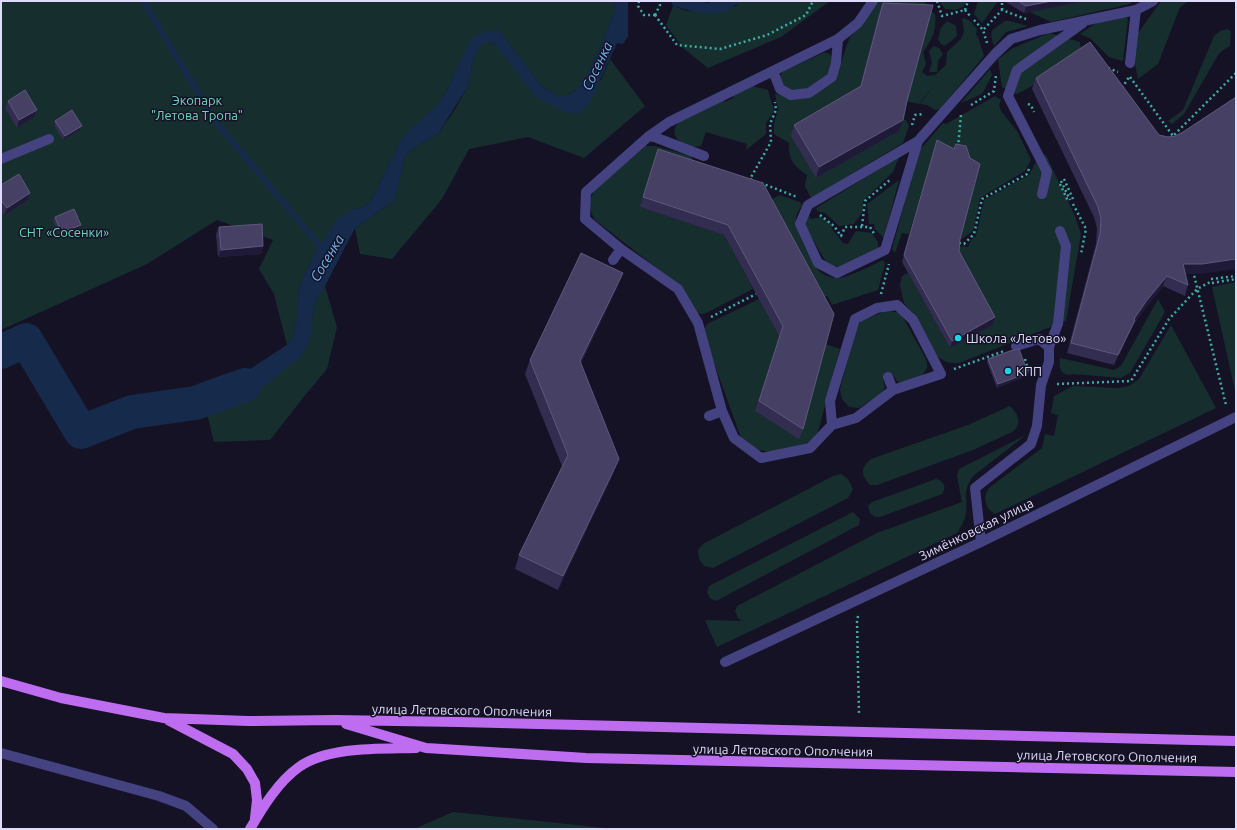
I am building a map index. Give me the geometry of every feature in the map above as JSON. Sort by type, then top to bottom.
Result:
[{"type":"main road","name":"улица Летовского Ополчения","points":[[1,681],[61,698],[164,718],[248,721],[334,720],[458,722],[1236,741]]},
{"type":"main road","points":[[164,718],[233,754],[247,769],[255,783],[258,800],[252,825]]},
{"type":"main road","name":"улица Летовского Ополчения","points":[[334,720],[426,748],[586,758],[1236,772]]},
{"type":"main road","points":[[252,825],[281,783],[300,767],[324,755],[364,749],[426,748]]},
{"type":"street","points":[[832,425],[830,401],[855,319],[877,308],[897,305],[913,320],[941,374],[893,390],[856,418],[832,425],[810,448],[761,458],[734,438],[722,411],[698,323],[678,290],[621,249],[585,219],[586,192],[649,136],[669,122],[728,97],[773,70],[838,39],[858,23],[873,1]]},
{"type":"street","points":[[918,141],[885,250],[837,273],[818,263],[800,224],[808,205],[918,141],[995,54],[1011,39],[1040,30],[1136,10],[1153,1]]},
{"type":"street","points":[[1130,63],[1136,10]]},
{"type":"street","points":[[1042,194],[1047,172],[1008,96],[1017,70],[1086,21]]},
{"type":"street","points":[[773,70],[780,89],[791,95],[809,93],[832,77],[836,63],[838,39]]},
{"type":"street","points":[[649,136],[704,156]]},
{"type":"street","points":[[1,158],[49,139]]},
{"type":"street","points":[[981,542],[975,488],[1031,444],[1037,426],[1041,385],[1049,362],[1049,347],[1058,324],[1066,246],[1060,231]]},
{"type":"street","points":[[612,260],[621,249]]},
{"type":"street","points":[[1016,346],[1039,340],[1049,347]]},
{"type":"street","points":[[888,377],[893,390]]},
{"type":"street","points":[[709,416],[722,411]]},
{"type":"street","name":"Зимёнковская улица","points":[[725,662],[981,542],[1236,416]]},
{"type":"street","points":[[1,753],[159,796],[186,806],[213,829]]},
{"type":"path","points":[[639,1],[638,6],[644,15],[655,15]]},
{"type":"path","points":[[655,15],[660,5],[658,1]]},
{"type":"path","points":[[655,15],[677,45],[720,49],[767,35],[806,15],[813,1]]},
{"type":"path","points":[[937,1],[942,16],[965,10]]},
{"type":"path","points":[[965,10],[968,1]]},
{"type":"path","points":[[1002,1],[1002,10]]},
{"type":"path","points":[[965,10],[971,17]]},
{"type":"path","points":[[974,20],[983,30]]},
{"type":"path","points":[[1172,143],[1173,136],[1236,73]]},
{"type":"path","points":[[1134,82],[1173,136]]},
{"type":"path","points":[[958,152],[961,115]]},
{"type":"path","points":[[770,124],[770,142]]},
{"type":"path","points":[[959,243],[964,244],[974,234],[982,199],[1027,174],[1037,153]]},
{"type":"path","points":[[1061,181],[1070,200]]},
{"type":"path","points":[[883,285],[888,264]]},
{"type":"path","points":[[1192,271],[1226,405]]},
{"type":"path","points":[[941,374],[1016,346],[1024,349],[1024,364],[1030,375],[1041,385],[1131,381],[1168,319],[1197,289],[1212,281],[1236,276]]},
{"type":"path","points":[[1212,281],[1236,279]]},
{"type":"path","points":[[698,323],[756,294]]},
{"type":"path","points":[[859,713],[857,622],[862,598]]},
{"type":"green space","points":[[1,1],[614,1],[615,10],[601,46],[582,84],[575,91],[566,96],[558,96],[542,87],[501,33],[489,41],[496,45],[563,111],[601,80],[610,59],[645,106],[584,158],[528,137],[469,149],[442,199],[392,259],[360,254],[355,228],[395,200],[405,156],[413,148],[438,134],[454,111],[468,86],[474,57],[478,49],[461,60],[446,92],[437,106],[401,140],[370,203],[361,208],[354,209],[313,256],[299,288],[297,319],[293,337],[287,345],[274,294],[259,269],[273,240],[217,220],[147,264],[1,330]]},
{"type":"green space","points":[[830,1],[781,37],[708,68],[683,48],[666,25],[673,6],[687,11],[736,6],[739,2]]},
{"type":"green space","points":[[879,1],[922,1],[926,3],[926,10],[935,14],[933,34],[923,52],[926,64],[922,72],[927,76],[935,75],[946,65],[947,52],[961,39],[964,32],[962,18],[969,20],[977,29],[976,35],[984,56],[940,109],[935,110],[927,105],[920,104],[936,82],[919,104],[906,101],[879,14],[902,119],[906,120],[909,126],[903,143],[811,198],[805,186],[807,175],[793,162],[790,154],[789,143],[774,134],[774,124],[778,110],[775,93],[789,99],[802,99],[812,96],[834,81],[838,74],[850,37],[862,25]]},
{"type":"green space","points":[[939,1],[966,1],[963,7],[955,10],[945,9]]},
{"type":"green space","points":[[978,1],[998,1],[982,23],[974,14]]},
{"type":"green space","points":[[1085,1],[1133,1],[1130,4],[1051,22],[1030,12]]},
{"type":"green space","points":[[1161,1],[1189,1],[1180,7],[1158,64],[1138,79],[1135,64],[1138,33]]},
{"type":"green space","points":[[1125,17],[1128,18],[1123,61],[1109,57],[1091,39],[1080,34],[1096,23]]},
{"type":"green space","points":[[947,21],[956,26],[957,36],[945,46],[941,44],[938,39],[941,28]]},
{"type":"green space","points":[[1005,21],[1028,26],[1006,32],[994,46],[991,33]]},
{"type":"green space","points":[[1227,29],[1231,31],[1230,46],[1218,55],[1184,114],[1172,124],[1168,121],[1183,110],[1214,36],[1220,31]]},
{"type":"green space","points":[[1049,33],[1080,42],[1081,52],[1032,86],[1017,94],[1002,87],[998,59],[1013,48]]},
{"type":"green space","points":[[934,46],[939,48],[943,54],[938,61],[937,72],[929,72],[932,62],[929,51]]},
{"type":"green space","points":[[823,53],[828,53],[832,57],[830,73],[809,88],[798,90],[785,87],[780,78],[782,72]]},
{"type":"green space","points":[[990,69],[992,75],[982,94],[961,103]]},
{"type":"green space","points":[[752,86],[768,90],[774,111],[766,123],[766,134],[746,150],[747,144],[706,132],[701,146],[689,146],[679,141],[676,137],[674,132],[680,121],[722,100],[725,102],[733,98],[734,95]]},
{"type":"green space","points":[[995,96],[1001,100],[999,105],[1001,111],[1017,131],[1031,160],[1025,171],[980,198],[973,231],[959,241],[935,147],[909,234],[902,233],[895,253],[892,249],[919,151],[943,123],[946,124]]},
{"type":"green space","points":[[645,146],[655,146],[691,156],[695,163],[640,207],[724,235],[753,289],[706,313],[697,313],[689,298],[680,286],[595,220],[591,213],[590,206],[594,191]]},
{"type":"green space","points":[[1046,155],[1074,214],[1081,234],[1066,321],[959,363],[945,361],[934,353],[913,313],[904,303],[900,285],[902,276],[908,273],[950,348],[958,246],[968,247],[971,240],[976,236],[984,200],[1029,175],[1039,156]]},
{"type":"green space","points":[[899,157],[893,172],[863,201],[863,211],[854,224],[839,226],[825,213],[817,211],[816,208]]},
{"type":"green space","points":[[899,180],[884,238],[875,229],[874,224],[869,224],[867,204]]},
{"type":"green space","points":[[779,195],[800,202],[802,205],[796,217],[796,224],[809,255],[820,272],[830,277],[840,278],[859,272],[883,260],[885,264],[878,290],[832,305],[827,296],[817,299],[765,204]]},
{"type":"green space","points":[[808,215],[811,219],[821,217],[831,223],[832,229],[843,243],[848,244],[856,231],[872,233],[878,242],[878,249],[843,267],[837,267],[826,262],[806,228],[805,218]]},
{"type":"green space","points":[[1236,282],[1236,395],[1212,287]]},
{"type":"green space","points":[[325,286],[337,327],[327,369],[270,440],[214,442],[205,406],[226,404],[312,333],[312,320],[315,302]]},
{"type":"green space","points":[[759,299],[779,336],[825,344],[840,349],[818,432],[810,442],[771,452],[754,449],[741,438],[704,335],[704,329],[707,324]]},
{"type":"green space","points":[[1158,299],[1165,312],[1130,373],[1121,378],[1073,374],[1068,375],[1061,371],[1060,358],[1114,370],[1121,366]]},
{"type":"green space","points":[[887,311],[901,314],[926,359],[927,368],[922,376],[901,383],[897,381],[893,375],[883,379],[885,387],[882,393],[859,408],[849,407],[842,399],[840,389],[856,328],[862,320]]},
{"type":"green space","points":[[1171,325],[1216,408],[995,514],[992,512],[987,506],[985,499],[989,488],[1042,448],[1045,434],[1054,436],[1058,415],[1051,413],[1054,396],[1073,386],[1118,388],[1129,386],[1139,379]]},
{"type":"green space","points":[[1010,406],[1018,418],[1018,424],[1014,431],[973,450],[877,485],[870,485],[863,475],[865,465],[871,459],[968,425]]},
{"type":"green space","points":[[1026,435],[973,476],[966,490],[965,516],[957,533],[717,647],[705,620],[742,621],[738,618],[735,611],[737,606],[877,533],[962,502],[957,476],[959,469]]},
{"type":"green space","points":[[841,474],[848,479],[853,489],[848,498],[713,568],[704,566],[699,559],[698,550],[703,544],[833,476]]},
{"type":"green space","points":[[936,479],[941,481],[944,485],[942,494],[880,517],[875,517],[870,513],[868,506],[872,502]]},
{"type":"green space","points":[[853,512],[860,519],[859,525],[716,601],[710,598],[707,592],[709,586]]},
{"type":"green space","points":[[453,812],[614,829],[414,829]]},
{"type":"water","points":[[614,1],[628,1],[628,36],[623,44],[617,43],[588,106],[579,114],[563,111],[536,97],[496,45],[489,41],[480,46],[474,57],[468,86],[438,134],[413,148],[405,156],[395,200],[355,228],[315,302],[312,320],[312,333],[308,344],[299,358],[258,391],[226,404],[205,406],[191,387],[241,379],[253,367],[287,345],[293,337],[297,319],[299,288],[313,256],[338,218],[354,209],[361,208],[370,203],[401,140],[437,106],[446,92],[470,40],[479,34],[499,30],[542,87],[558,96],[566,96],[575,91],[582,84],[601,46],[615,10]]},
{"type":"water","points":[[671,1],[700,1],[707,3],[715,1],[744,1],[726,11],[709,14],[673,6]]},
{"type":"building","points":[[1018,1],[1052,1],[1026,6]]},
{"type":"building","points":[[883,3],[933,5],[903,120],[819,167],[794,125],[861,86]]},
{"type":"building","points":[[1090,42],[1159,135],[1168,137],[1175,136],[1236,97],[1236,259],[1202,264],[1183,264],[1188,285],[1167,276],[1147,300],[1134,319],[1135,320],[1118,355],[1071,343],[1100,234],[1101,218],[1098,207],[1036,78]]},
{"type":"building","points":[[25,90],[37,110],[19,120],[8,101]]},
{"type":"building","points":[[72,110],[82,126],[65,136],[55,121]]},
{"type":"building","points":[[937,140],[954,149],[956,144],[966,146],[970,158],[980,164],[960,239],[959,251],[995,317],[952,341],[904,255]]},
{"type":"building","points":[[658,149],[763,183],[834,314],[803,429],[759,401],[783,326],[728,225],[643,197]]},
{"type":"building","points":[[19,174],[30,193],[7,208],[1,200],[1,185]]},
{"type":"building","points":[[74,209],[81,225],[61,233],[55,217]]},
{"type":"building","points":[[262,224],[263,246],[221,250],[219,227]]},
{"type":"building","points":[[581,253],[623,273],[580,361],[619,459],[563,576],[519,555],[568,455],[530,360]]},
{"type":"building","name":"КПП","points":[[1019,349],[1028,373],[998,384],[988,359]]},
{"type":"waterway","points":[[143,1],[215,121],[324,251]]},
{"type":"waterway","name":"Сосенка","points":[[1,352],[26,340],[81,432],[132,412],[195,403],[245,385]]},
{"type":"place","name":"Школа «Летово»","points":[[958,338]]},
{"type":"place","name":"КПП","points":[[1008,371]]},
{"type":"park label","name":"Экопарк \"Летова Тропа\"","points":[[197,108]]},
{"type":"park label","name":"СНТ «Сосенки»","points":[[64,232]]}]
